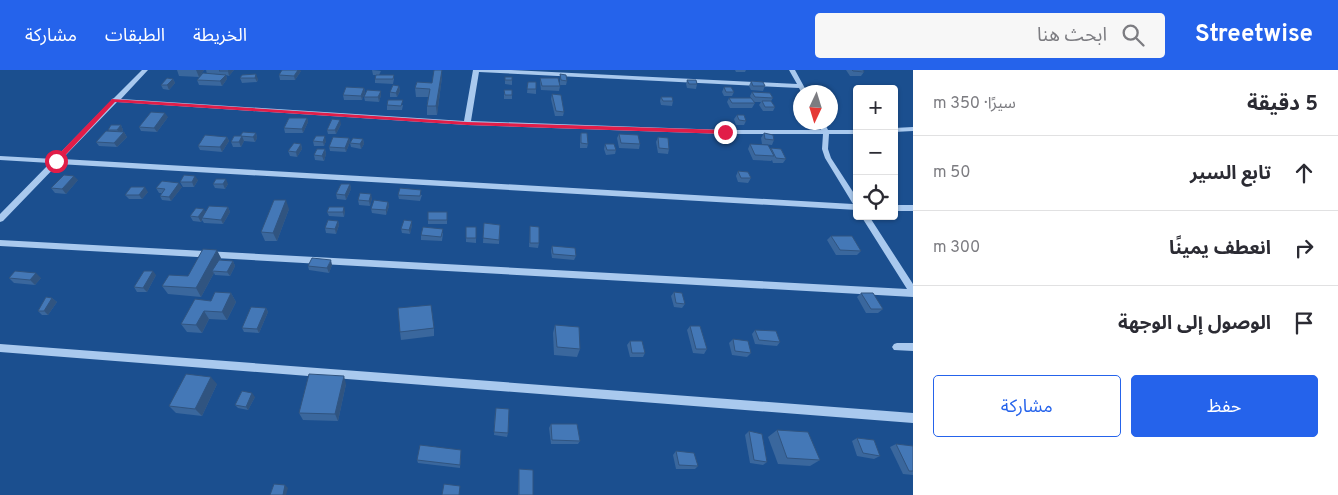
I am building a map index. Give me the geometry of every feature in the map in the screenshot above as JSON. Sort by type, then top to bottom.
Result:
[{"type":"street","points":[[0,219],[144,70]]},
{"type":"street","points":[[467,123],[476,70],[793,86]]},
{"type":"street","points":[[792,70],[800,85]]},
{"type":"street","points":[[114,100],[467,123],[725,132],[853,132]]},
{"type":"street","points":[[898,130],[913,129]]},
{"type":"street","points":[[824,130],[826,133],[825,149],[828,158],[853,199]]},
{"type":"street","points":[[0,158],[853,205]]},
{"type":"street","points":[[898,208],[913,208]]},
{"type":"street","points":[[868,220],[913,292]]},
{"type":"street","points":[[0,243],[913,292]]},
{"type":"street","points":[[897,347],[913,347]]},
{"type":"street","points":[[0,348],[913,418]]},
{"type":"building","points":[[282,70],[298,70],[294,76],[279,75]]},
{"type":"building","points":[[434,70],[442,70],[436,106],[427,106],[430,89],[415,88],[417,82],[432,83]]},
{"type":"building","points":[[863,70],[864,72],[853,71]]},
{"type":"building","points":[[203,73],[226,75],[220,81],[197,80]]},
{"type":"building","points":[[256,74],[255,78],[240,78],[242,75]]},
{"type":"building","points":[[560,74],[566,75],[567,81],[561,80]]},
{"type":"building","points":[[376,75],[394,75],[393,79],[375,79]]},
{"type":"building","points":[[505,77],[512,77],[512,80],[505,80]]},
{"type":"building","points":[[167,78],[173,79],[167,85],[161,85]]},
{"type":"building","points":[[540,78],[558,78],[560,86],[542,86]]},
{"type":"building","points":[[687,80],[696,80],[697,84],[689,84]]},
{"type":"building","points":[[751,81],[763,82],[765,86],[753,86]]},
{"type":"building","points":[[528,82],[536,82],[536,89],[527,89]]},
{"type":"building","points":[[393,85],[399,86],[396,93],[390,92]]},
{"type":"building","points":[[346,87],[364,88],[361,96],[343,95]]},
{"type":"building","points":[[724,87],[731,87],[734,92],[726,92]]},
{"type":"building","points":[[367,90],[381,91],[378,97],[364,97]]},
{"type":"building","points":[[504,90],[512,90],[512,95],[505,95]]},
{"type":"building","points":[[752,92],[770,93],[773,98],[755,97]]},
{"type":"building","points":[[552,94],[561,95],[564,112],[556,111]]},
{"type":"building","points":[[661,97],[672,97],[673,101],[663,101]]},
{"type":"building","points":[[729,98],[751,98],[755,103],[732,103]]},
{"type":"building","points":[[388,100],[403,100],[401,106],[387,105]]},
{"type":"building","points":[[762,101],[771,101],[775,107],[765,107]]},
{"type":"building","points":[[151,112],[165,113],[154,128],[139,127]]},
{"type":"building","points":[[737,115],[744,115],[746,121],[739,120]]},
{"type":"building","points":[[289,118],[307,118],[302,129],[284,128]]},
{"type":"building","points":[[332,119],[340,120],[335,130],[327,130]]},
{"type":"building","points":[[111,125],[121,125],[117,130],[108,130]]},
{"type":"building","points":[[106,131],[124,132],[114,143],[96,142]]},
{"type":"building","points":[[243,132],[256,133],[253,137],[240,136]]},
{"type":"building","points":[[581,133],[587,133],[588,144],[581,143]]},
{"type":"building","points":[[764,133],[773,135],[774,140],[765,139]]},
{"type":"building","points":[[619,134],[638,135],[640,144],[621,143]]},
{"type":"building","points":[[205,135],[227,137],[220,147],[198,146]]},
{"type":"building","points":[[234,136],[242,136],[239,142],[231,142]]},
{"type":"building","points":[[316,136],[325,136],[323,142],[313,141]]},
{"type":"building","points":[[333,137],[349,138],[345,148],[329,147]]},
{"type":"building","points":[[658,137],[668,138],[669,149],[659,148]]},
{"type":"building","points":[[353,138],[363,139],[360,144],[350,143]]},
{"type":"building","points":[[294,143],[301,144],[296,152],[288,151]]},
{"type":"building","points":[[605,144],[614,144],[616,150],[607,150]]},
{"type":"building","points":[[750,144],[768,145],[774,156],[755,155]]},
{"type":"building","points":[[771,148],[781,149],[786,159],[776,158]]},
{"type":"building","points":[[317,149],[325,149],[322,156],[314,155]]},
{"type":"building","points":[[738,171],[748,172],[751,178],[741,178]]},
{"type":"building","points":[[64,175],[74,176],[62,189],[51,188]]},
{"type":"building","points":[[184,175],[195,176],[192,182],[180,182]]},
{"type":"building","points":[[216,179],[226,179],[223,184],[213,184]]},
{"type":"building","points":[[162,181],[179,183],[169,197],[160,196],[165,189],[156,188]]},
{"type":"building","points":[[341,184],[350,184],[345,195],[336,194]]},
{"type":"building","points":[[131,187],[145,187],[139,195],[125,195]]},
{"type":"building","points":[[400,188],[421,190],[420,196],[398,195]]},
{"type":"building","points":[[360,193],[371,194],[369,201],[358,200]]},
{"type":"building","points":[[274,200],[286,200],[273,233],[261,232]]},
{"type":"building","points":[[374,200],[388,202],[386,210],[371,209]]},
{"type":"building","points":[[209,206],[228,207],[221,220],[202,218]]},
{"type":"building","points":[[329,207],[344,207],[343,212],[327,212]]},
{"type":"building","points":[[196,208],[204,209],[198,217],[190,216]]},
{"type":"building","points":[[428,212],[447,212],[447,220],[428,220]]},
{"type":"building","points":[[328,220],[338,221],[335,229],[325,228]]},
{"type":"building","points":[[404,220],[412,221],[409,230],[401,229]]},
{"type":"building","points":[[484,223],[500,225],[499,240],[483,238]]},
{"type":"building","points":[[530,226],[539,227],[539,243],[530,243]]},
{"type":"building","points":[[423,227],[443,229],[441,237],[421,235]]},
{"type":"building","points":[[466,227],[476,227],[476,238],[466,238]]},
{"type":"building","points":[[831,236],[852,236],[861,251],[840,250]]},
{"type":"building","points":[[552,246],[575,248],[576,256],[553,254]]},
{"type":"building","points":[[203,249],[217,250],[196,288],[162,286],[169,275],[188,276]]},
{"type":"building","points":[[312,258],[331,260],[327,268],[308,266]]},
{"type":"building","points":[[219,260],[233,261],[227,272],[212,271]]},
{"type":"building","points":[[15,271],[36,273],[30,280],[9,278]]},
{"type":"building","points":[[144,271],[153,271],[143,288],[134,287]]},
{"type":"building","points":[[215,292],[231,293],[222,312],[204,311],[196,325],[181,324],[195,299],[211,301]]},
{"type":"building","points":[[674,292],[682,293],[685,304],[676,303]]},
{"type":"building","points":[[861,293],[873,293],[883,309],[871,309]]},
{"type":"building","points":[[46,297],[52,298],[44,311],[38,311]]},
{"type":"building","points":[[431,305],[434,328],[400,332],[398,308]]},
{"type":"building","points":[[251,307],[266,308],[257,329],[242,328]]},
{"type":"building","points":[[555,325],[579,327],[580,349],[557,347]]},
{"type":"building","points":[[690,326],[700,326],[707,349],[696,349]]},
{"type":"building","points":[[755,330],[776,331],[780,342],[759,340]]},
{"type":"building","points":[[733,339],[748,341],[751,353],[735,351]]},
{"type":"building","points":[[630,341],[642,341],[645,353],[632,353]]},
{"type":"building","points":[[186,374],[211,377],[195,409],[169,406]]},
{"type":"building","points":[[309,374],[344,376],[335,414],[299,413]]},
{"type":"building","points":[[242,391],[252,393],[246,407],[235,405]]},
{"type":"building","points":[[496,408],[509,409],[508,433],[494,432]]},
{"type":"building","points":[[551,424],[577,424],[580,441],[552,440]]},
{"type":"building","points":[[777,430],[808,432],[820,460],[787,458]]},
{"type":"building","points":[[749,431],[762,434],[767,462],[754,460]]},
{"type":"building","points":[[857,438],[874,440],[880,456],[863,453]]},
{"type":"building","points":[[896,444],[913,446],[913,471],[909,471]]},
{"type":"building","points":[[420,445],[461,450],[460,465],[417,460]]},
{"type":"building","points":[[676,451],[694,453],[698,466],[679,465]]},
{"type":"building","points":[[519,469],[533,470],[533,495],[519,495]]},
{"type":"building","points":[[274,484],[285,485],[283,495],[270,495]]},
{"type":"building","points":[[444,484],[460,486],[459,495],[442,495]]},
{"type":"route","points":[[56,161],[114,100],[467,123],[725,132]]}]
